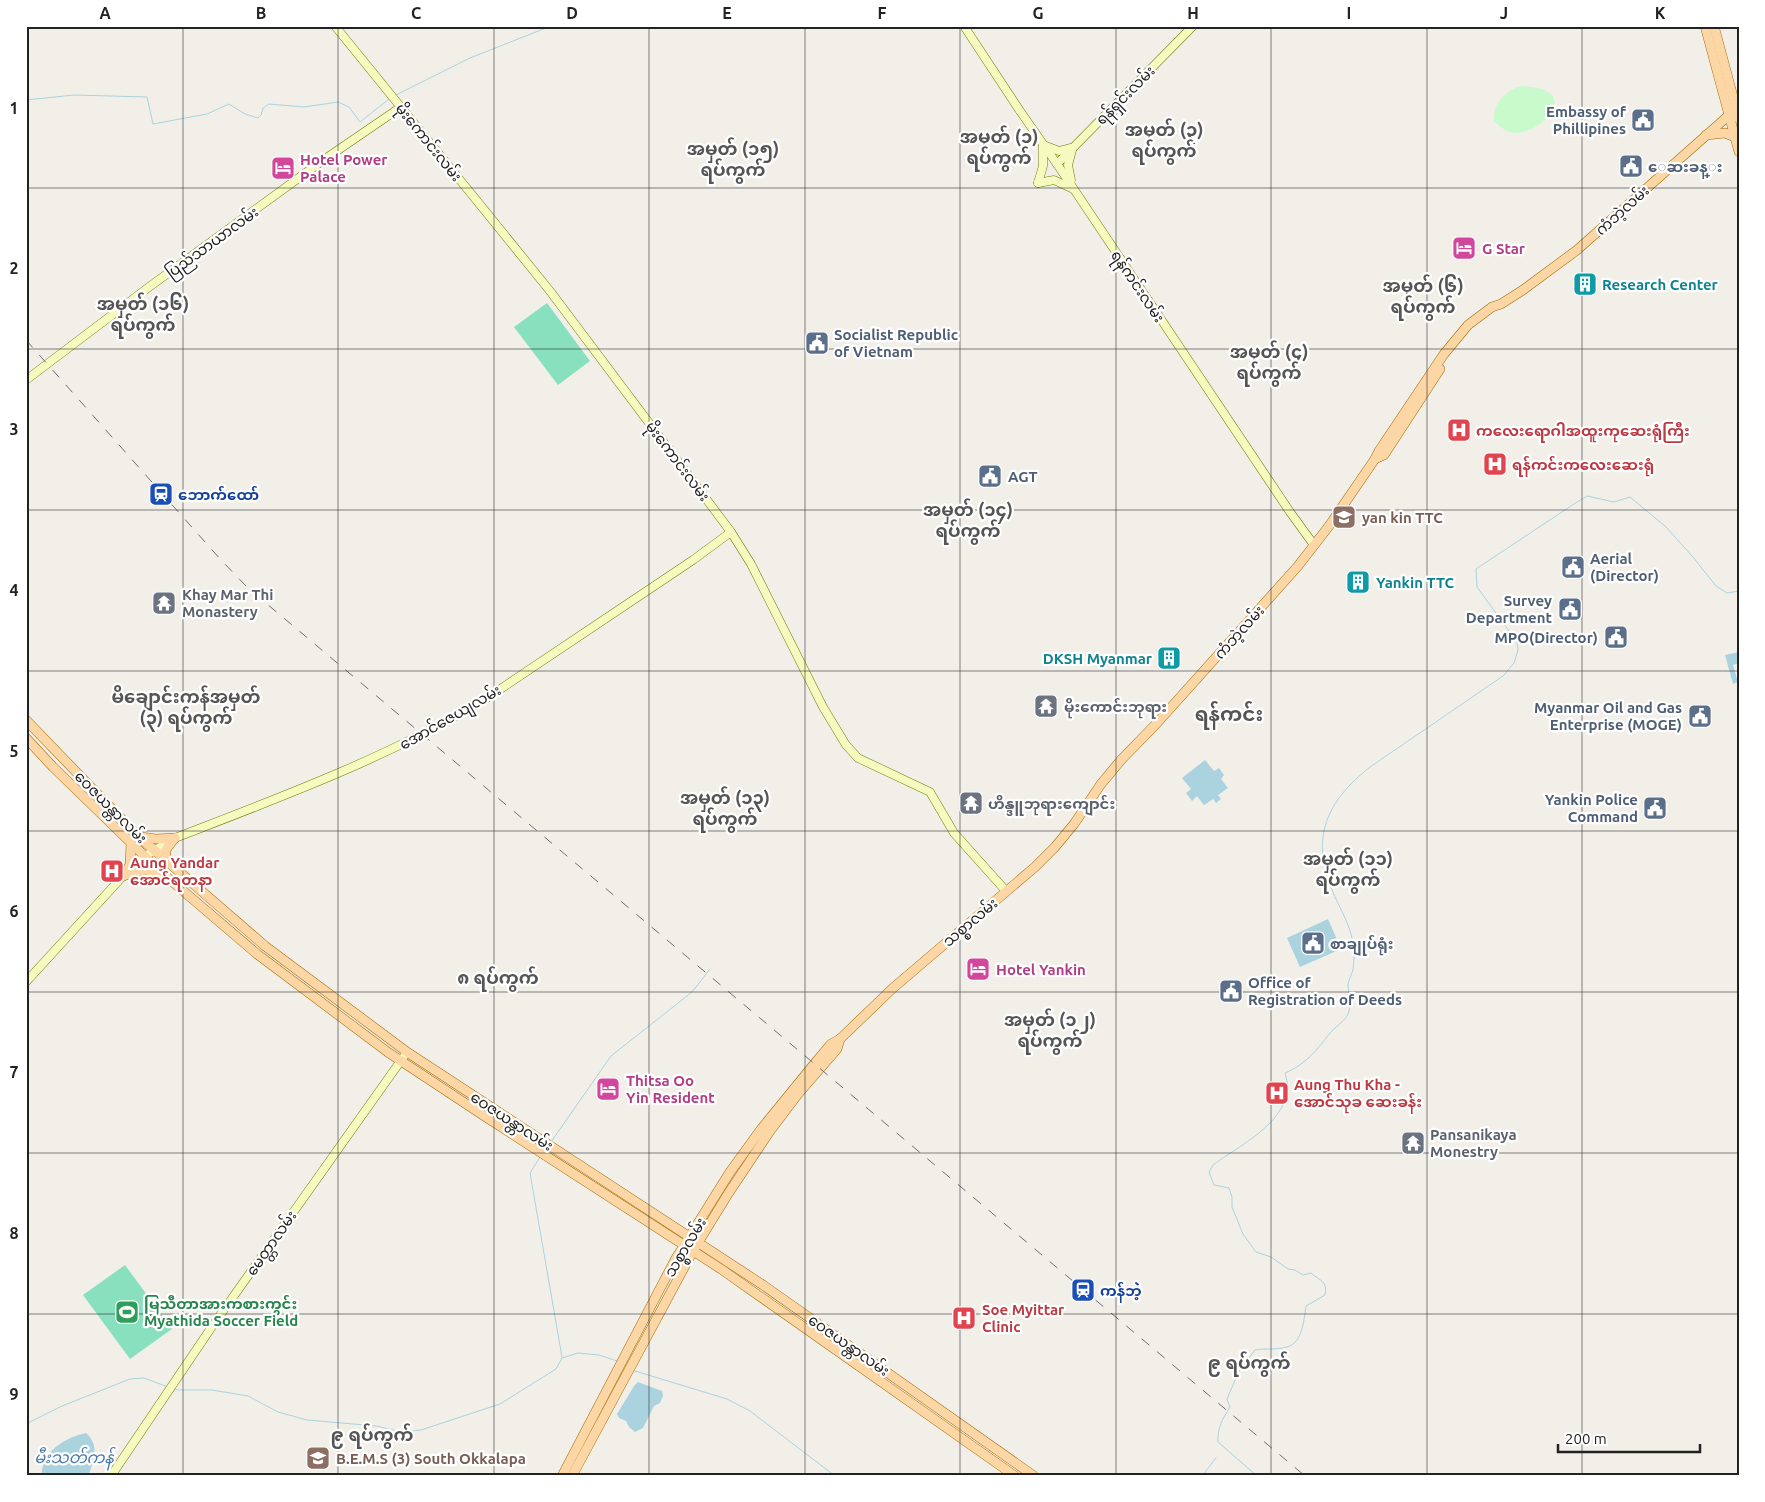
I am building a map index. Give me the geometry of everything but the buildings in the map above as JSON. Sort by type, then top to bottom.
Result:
[{"type":"main road","name":"ရန်ကင်းလမ်း","points":[[964,26],[1314,545]]},
{"type":"main road","name":"ရန်ရှင်းလမ်း","points":[[1057,164],[1193,26]]},
{"type":"main road","points":[[1705,26],[1733,111],[1739,119]]},
{"type":"main road","points":[[1714,26],[1733,111],[1735,137],[1739,152]]},
{"type":"main road","name":"မိုးကောင်းလမ်း","points":[[337,28],[550,291],[732,532],[751,564],[824,707],[846,745],[858,758],[930,792],[954,833],[1006,891]]},
{"type":"main road","name":"ပြည်သာယာလမ်း","points":[[26,380],[398,104]]},
{"type":"main road","name":"ကံဘဲ့လမ်း","points":[[1093,796],[1121,760],[1157,723],[1298,566],[1375,460],[1384,455],[1453,341],[1468,325],[1492,307],[1501,304],[1523,290],[1577,250],[1733,111]]},
{"type":"main road","points":[[1706,135],[1725,133],[1735,137]]},
{"type":"main road","points":[[1074,146],[1065,151],[1059,151],[1043,144],[1043,166],[1038,183],[1054,180],[1074,191]]},
{"type":"main road","points":[[1074,146],[1068,165],[1074,191]]},
{"type":"main road","name":"အောင်ဇေယျလမ်း","points":[[26,982],[123,876],[154,850],[175,838],[363,763],[458,715],[484,700],[732,532]]},
{"type":"main road","name":"ဝေဇယန္တာလမ်း","points":[[26,720],[139,837],[265,946],[407,1052],[582,1167],[664,1226],[856,1350],[1034,1476]]},
{"type":"main road","name":"ဝေဇယန္တာလမ်း","points":[[26,738],[161,872],[258,954],[400,1061],[576,1175],[664,1226]]},
{"type":"main road","name":"သစ္စာလမ်း","points":[[572,1476],[696,1247],[703,1225],[730,1172],[762,1128],[831,1044],[840,1039],[893,988],[1035,868],[1082,815],[1093,796]]},
{"type":"main road","points":[[139,837],[156,840],[175,838]]},
{"type":"main road","points":[[171,866],[165,856],[165,852],[175,838]]},
{"type":"main road","points":[[123,876],[130,865],[131,843]]},
{"type":"main road","points":[[123,876],[144,870],[161,872]]},
{"type":"main road","points":[[258,954],[265,946]]},
{"type":"main road","name":"မေတ္တာလမ်း","points":[[111,1476],[222,1312],[407,1052]]},
{"type":"main road","points":[[576,1175],[582,1167]]},
{"type":"main road","points":[[664,1226],[684,1227],[703,1225],[710,1244],[723,1264]]},
{"type":"main road","name":"သစ္စာလမ်း","points":[[562,1476],[675,1260],[687,1241],[703,1225]]},
{"type":"main road","points":[[664,1226],[676,1247],[677,1256],[675,1260]]},
{"type":"main road","points":[[684,1268],[696,1261],[723,1264]]},
{"type":"main road","name":"ဝေဇယန္တာလမ်း","points":[[723,1264],[848,1359],[1015,1476]]},
{"type":"main road","points":[[848,1359],[856,1350]]},
{"type":"main road","points":[[971,1445],[977,1436]]},
{"type":"green space","points":[[1522,86],[1546,90],[1552,95],[1555,102],[1549,116],[1542,122],[1526,131],[1510,132],[1494,121],[1494,114],[1498,103],[1505,94]]},
{"type":"green space","points":[[547,303],[590,361],[558,385],[514,327]]},
{"type":"green space","name":"မြသီတာအားကစားကွင်း Myathida Soccer Field","points":[[125,1265],[172,1329],[130,1359],[83,1295]]},
{"type":"water","points":[[1739,652],[1739,663],[1733,665],[1738,682],[1733,684],[1725,655]]},
{"type":"water","points":[[1205,760],[1214,771],[1219,768],[1224,775],[1221,779],[1228,788],[1218,795],[1221,799],[1216,803],[1213,799],[1204,805],[1197,796],[1192,801],[1186,793],[1191,789],[1182,778]]},
{"type":"water","points":[[1328,919],[1341,949],[1300,967],[1287,938]]},
{"type":"water","points":[[638,1382],[662,1391],[663,1396],[660,1403],[654,1406],[643,1428],[635,1432],[617,1414]]},
{"type":"water","name":"မီးသတ်ကန်","points":[[86,1433],[93,1443],[95,1453],[88,1476],[42,1476],[42,1467],[45,1460],[56,1447],[70,1438]]},
{"type":"waterway","points":[[394,96],[470,58],[551,26]]},
{"type":"waterway","points":[[26,100],[74,95],[147,97],[153,124],[207,114],[229,104],[245,114],[258,118],[263,108],[269,104],[304,107],[338,102],[349,107],[360,122],[389,99]]},
{"type":"waterway","points":[[1257,1476],[1218,1442],[1223,1419],[1230,1407],[1227,1399],[1239,1371],[1255,1350],[1283,1348],[1292,1345],[1302,1330],[1306,1306],[1325,1295],[1326,1290],[1324,1284],[1311,1273],[1303,1275],[1295,1270],[1288,1269],[1271,1257],[1256,1252],[1243,1234],[1232,1207],[1232,1197],[1229,1188],[1214,1185],[1209,1172],[1213,1165],[1259,1133],[1279,1113],[1285,1101],[1287,1086],[1285,1073],[1299,1066],[1310,1056],[1348,1014],[1350,1003],[1348,984],[1353,969],[1354,946],[1352,936],[1332,890],[1323,853],[1323,837],[1333,807],[1355,780],[1370,767],[1503,676],[1514,663],[1518,650],[1517,642],[1477,587],[1476,569],[1587,496],[1614,502],[1630,497],[1666,527],[1716,586],[1727,593],[1739,591]]},
{"type":"waterway","points":[[551,1142],[611,1056],[692,992],[710,969]]},
{"type":"waterway","points":[[540,1157],[530,1173],[562,1357]]},
{"type":"waterway","points":[[174,1389],[212,1390],[248,1396],[278,1412],[307,1420],[377,1426],[400,1432],[421,1430],[500,1404],[556,1369],[562,1358],[578,1353],[599,1355],[617,1361]]},
{"type":"waterway","points":[[635,1371],[727,1399],[750,1411],[835,1476]]},
{"type":"waterway","points":[[26,1424],[62,1406],[130,1379],[144,1378],[168,1387]]},
{"type":"waterway","points":[[1202,1476],[1216,1458]]},
{"type":"railway","points":[[26,340],[248,588],[1305,1476]]},
{"type":"place","name":"Embassy of Phillipines","points":[[1643,120]]},
{"type":"place","name":"ေဆးခန္း","points":[[1631,166]]},
{"type":"place","name":"Hotel Power Palace","points":[[283,168]]},
{"type":"place","name":"G Star","points":[[1464,248]]},
{"type":"place","name":"Research Center","points":[[1585,284]]},
{"type":"place","name":"Socialist Republic of Vietnam","points":[[817,343]]},
{"type":"place","name":"ကလေးရောဂါအထူးကုဆေးရုံကြီး","points":[[1459,430]]},
{"type":"place","name":"ရန်ကင်းကလေးဆေးရုံ","points":[[1495,464]]},
{"type":"place","name":"AGT","points":[[990,476]]},
{"type":"place","name":"ဘောက်ထော်","points":[[161,494]]},
{"type":"place","name":"yan kin TTC","points":[[1344,517]]},
{"type":"place","name":"Aerial (Director)","points":[[1573,567]]},
{"type":"place","name":"Yankin TTC","points":[[1358,582]]},
{"type":"place","name":"Khay Mar Thi Monastery","points":[[164,603]]},
{"type":"place","name":"Survey Department","points":[[1570,609]]},
{"type":"place","name":"MPO(Director)","points":[[1616,637]]},
{"type":"place","name":"DKSH Myanmar","points":[[1169,658]]},
{"type":"place","name":"မိုးကောင်းဘုရား","points":[[1046,706]]},
{"type":"place","name":"Myanmar Oil and Gas Enterprise (MOGE)","points":[[1700,716]]},
{"type":"place","name":"ဟိန္ဒူဘုရားကျောင်း","points":[[971,803]]},
{"type":"place","name":"Yankin Police Command","points":[[1655,808]]},
{"type":"place","name":"Aung Yandar အောင်ရတနာ","points":[[112,871]]},
{"type":"place","name":"စာချုပ်ရုံး","points":[[1313,943]]},
{"type":"place","name":"Hotel Yankin","points":[[978,969]]},
{"type":"place","name":"Office of Registration of Deeds","points":[[1231,991]]},
{"type":"place","name":"Thitsa Oo Yin Resident","points":[[608,1089]]},
{"type":"place","name":"Aung Thu Kha - အောင်သုခ ဆေးခန်း","points":[[1277,1093]]},
{"type":"place","name":"Pansanikaya Monestry","points":[[1413,1143]]},
{"type":"place","name":"ကန်ဘဲ့","points":[[1083,1290]]},
{"type":"place","name":"မြသီတာအားကစားကွင်း Myathida Soccer Field","points":[[127,1312]]},
{"type":"place","name":"Soe Myittar Clinic","points":[[964,1318]]},
{"type":"place","name":"B.E.M.S (3) South Okkalapa","points":[[318,1458]]},
{"type":"district","name":"အမှတ် (၃) ရပ်ကွက်","points":[[1164,139]]},
{"type":"district","name":"အမှတ် (၁) ရပ်ကွက်","points":[[999,146]]},
{"type":"district","name":"အမှတ် (၁၅) ရပ်ကွက်","points":[[733,158]]},
{"type":"district","name":"အမှတ် (၆) ရပ်ကွက်","points":[[1423,295]]},
{"type":"district","name":"အမှတ် (၁၆) ရပ်ကွက်","points":[[143,313]]},
{"type":"district","name":"အမှတ် (၄) ရပ်ကွက်","points":[[1269,361]]},
{"type":"district","name":"အမှတ် (၁၄) ရပ်ကွက်","points":[[968,519]]},
{"type":"district","name":"မိချောင်းကန်အမှတ် (၃) ရပ်ကွက်","points":[[186,706]]},
{"type":"district","name":"ရန်ကင်း","points":[[1229,713]]},
{"type":"district","name":"အမှတ် (၁၃) ရပ်ကွက်","points":[[725,808]]},
{"type":"district","name":"အမှတ် (၁၁) ရပ်ကွက်","points":[[1348,868]]},
{"type":"district","name":"၈ ရပ်ကွက်","points":[[498,977]]},
{"type":"district","name":"အမှတ် (၁၂) ရပ်ကွက်","points":[[1050,1029]]},
{"type":"district","name":"၉ ရပ်ကွက်","points":[[1249,1362]]},
{"type":"district","name":"၉ ရပ်ကွက်","points":[[372,1434]]}]
